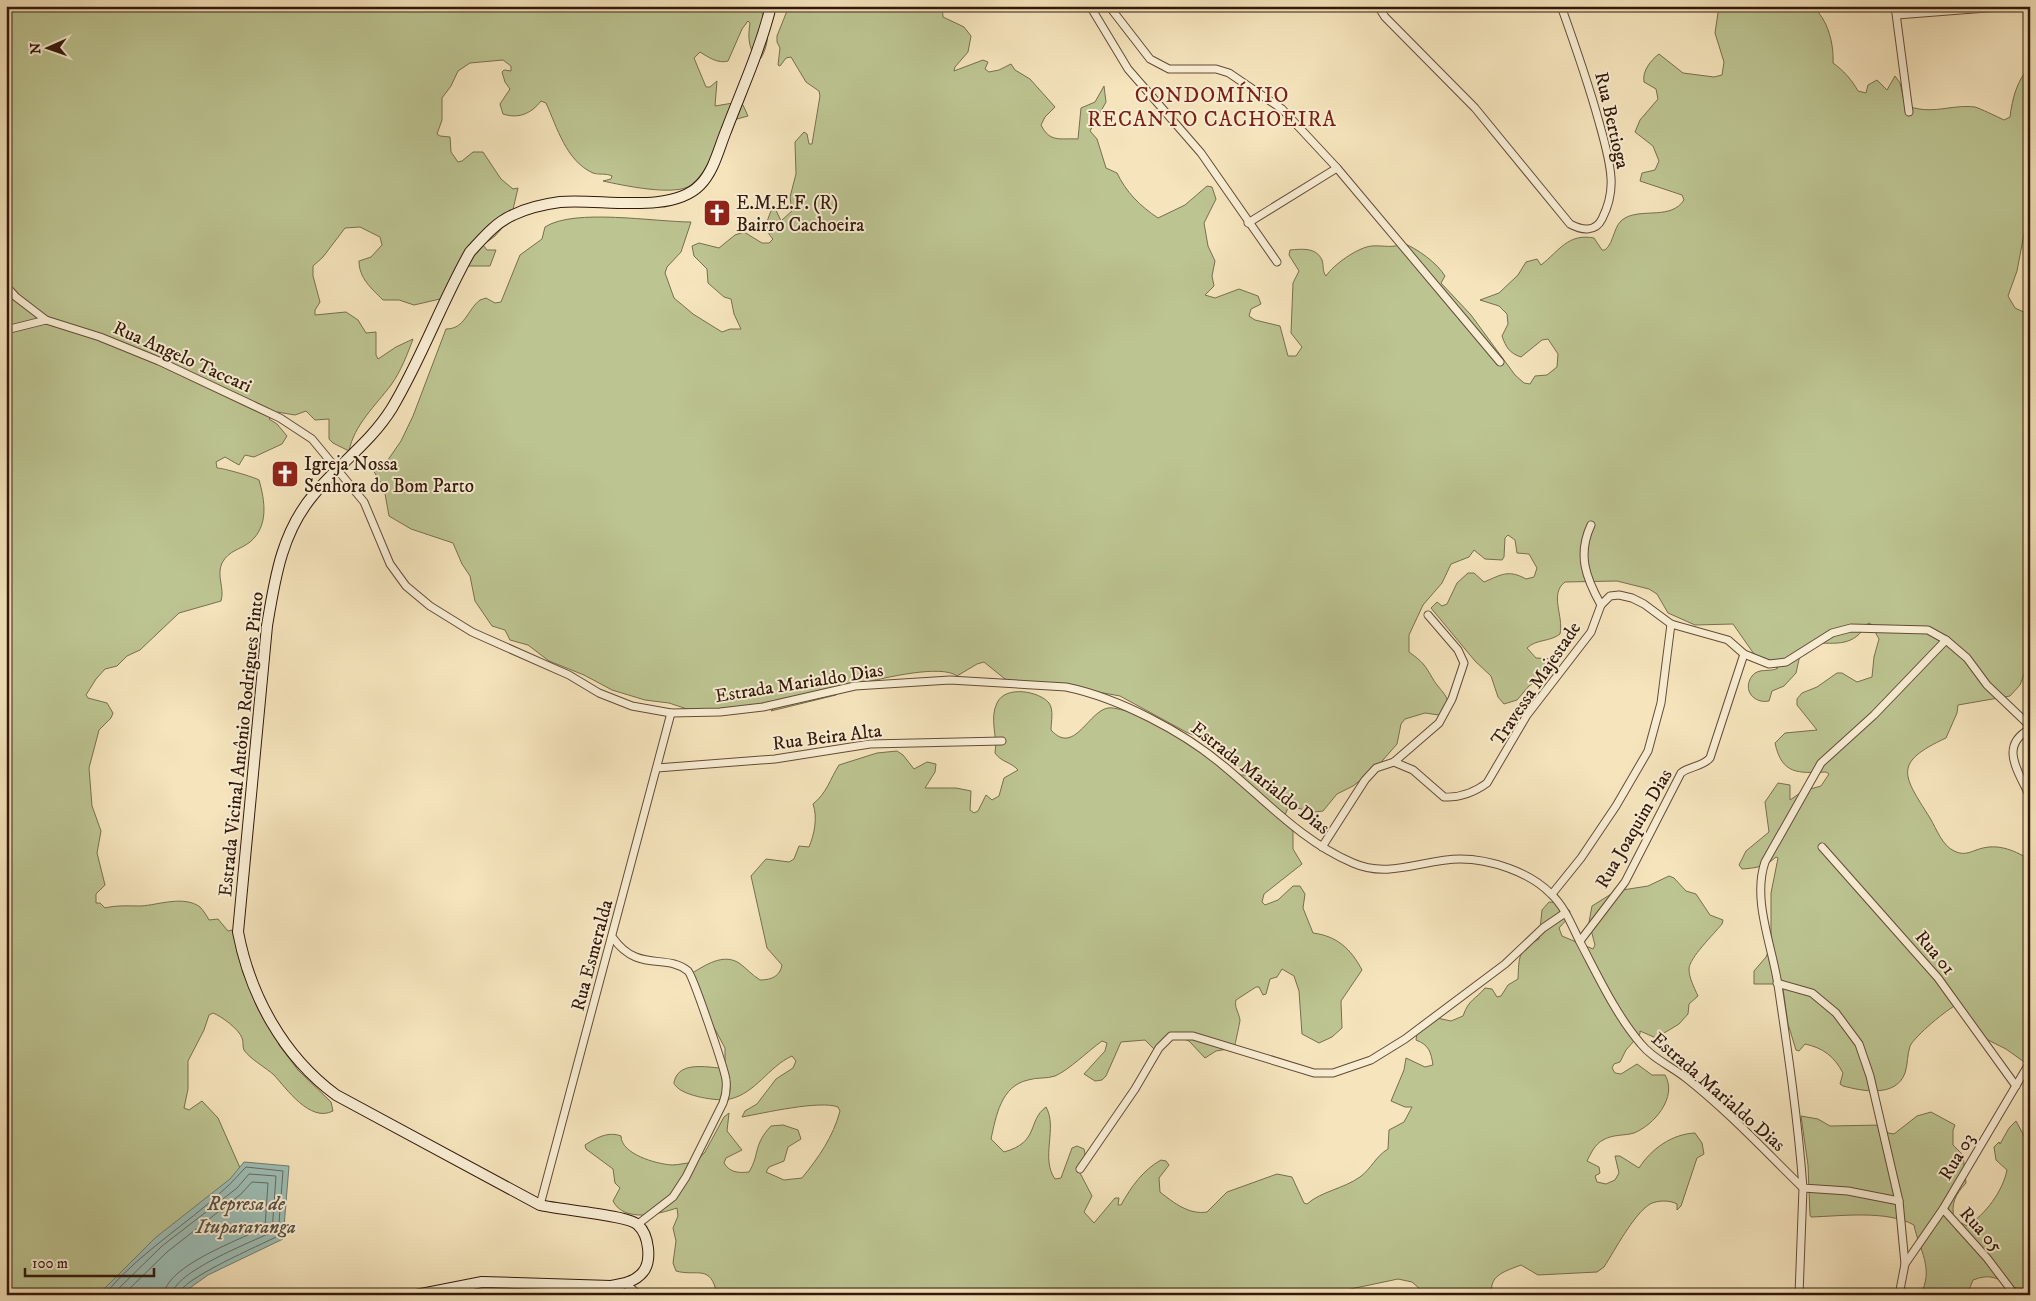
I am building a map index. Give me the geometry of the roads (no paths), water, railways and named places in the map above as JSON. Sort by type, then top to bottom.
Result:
[{"type":"street","name":"Estrada Vicinal Antônio Rodrigues Pinto","points":[[638,1224],[626,1219],[540,1205],[336,1095],[314,1079],[279,1034],[257,996],[244,961],[238,932],[267,626],[275,576],[286,539],[297,516],[316,492],[368,441],[391,409],[470,252],[488,232],[512,215],[533,208],[561,202],[654,202],[679,198],[700,186],[713,166],[753,66],[771,6]]},
{"type":"street","points":[[1090,6],[1128,69],[1201,153],[1277,262]]},
{"type":"street","points":[[1109,6],[1150,59],[1158,64],[1169,69],[1216,68],[1229,73],[1282,109],[1337,168],[1500,362]]},
{"type":"street","name":"Rua Bertioga","points":[[1378,6],[1385,17],[1475,108],[1570,224],[1581,230],[1593,228],[1601,221],[1609,204],[1611,179],[1603,137],[1585,71],[1561,6]]},
{"type":"street","points":[[1895,6],[1909,112]]},
{"type":"street","points":[[1897,15],[2012,6]]},
{"type":"street","points":[[1248,223],[1337,168]]},
{"type":"street","name":"Rua Angelo Taccari","points":[[6,286],[16,297],[46,320],[100,337],[159,361],[280,418],[312,440],[338,471]]},
{"type":"street","points":[[6,330],[46,320]]},
{"type":"street","name":"Estrada Marialdo Dias","points":[[338,471],[364,502],[390,564],[406,586],[430,606],[472,632],[568,675],[599,693],[632,706],[671,712],[720,712],[763,707],[855,686],[950,680],[1075,689],[1165,725],[1193,741],[1295,829],[1322,847],[1354,864],[1397,870],[1459,859],[1484,862],[1525,876],[1552,894],[1565,913],[1620,1013],[1641,1044],[1652,1056],[1692,1083],[1803,1188]]},
{"type":"street","points":[[1591,525],[1586,536],[1582,559],[1586,574],[1601,605],[1610,596],[1619,595],[1632,598],[1644,604],[1671,624],[1728,640],[1744,654],[1768,664],[1786,662],[1832,633],[1850,628],[1928,630],[1946,640],[1967,658],[1987,685],[2008,708],[2030,727],[2020,734],[2012,748],[2013,759],[2030,798]]},
{"type":"street","name":"Travessa Majestade","points":[[1394,762],[1413,770],[1444,797],[1459,796],[1480,788],[1487,783],[1527,715],[1591,632],[1601,605]]},
{"type":"street","points":[[1322,847],[1365,780],[1376,768],[1394,762],[1439,724],[1446,714],[1463,671],[1464,663],[1458,650],[1428,614]]},
{"type":"street","points":[[1552,894],[1581,858],[1616,806],[1648,750],[1661,703],[1671,624]]},
{"type":"street","points":[[1800,1295],[1803,1188],[1799,1140],[1777,983],[1760,895],[1760,877],[1765,862],[1821,763],[1874,715],[1946,640]]},
{"type":"street","name":"Rua Joaquim Dias","points":[[1580,941],[1625,882],[1681,773],[1687,768],[1705,764],[1710,758],[1744,654]]},
{"type":"street","name":"Rua Esmeralda","points":[[540,1205],[613,938],[671,712]]},
{"type":"street","name":"Rua Beira Alta","points":[[657,768],[775,759],[870,744],[1002,741]]},
{"type":"street","name":"Rua 01","points":[[1822,847],[1938,978],[2016,1086]]},
{"type":"street","points":[[1080,1169],[1136,1089],[1159,1048],[1171,1036],[1193,1036],[1314,1073],[1333,1073],[1352,1069],[1372,1060],[1405,1039],[1506,964],[1543,928],[1565,913]]},
{"type":"street","points":[[416,1295],[482,1282],[611,1286],[626,1284],[643,1272],[648,1257],[646,1239],[638,1224],[673,1198],[686,1178],[723,1103],[726,1092],[726,1079],[723,1063],[708,1028],[694,979],[688,971],[677,966],[627,954],[613,938]]},
{"type":"street","points":[[1777,983],[1812,994],[1836,1013],[1859,1044],[1870,1076],[1899,1201],[1905,1264],[1898,1295]]},
{"type":"street","name":"Rua 03","points":[[1905,1264],[1943,1209],[2030,1062]]},
{"type":"street","points":[[1803,1188],[1848,1191],[1899,1201]]},
{"type":"street","name":"Rua 05","points":[[1943,1209],[1987,1258],[2015,1295]]},
{"type":"street","points":[[626,1284],[638,1295]]},
{"type":"water","name":"Represa de Itupararanga","points":[[244,1162],[289,1166],[283,1239],[208,1275],[180,1295],[98,1295],[155,1238],[230,1179]]},
{"type":"place","name":"E.M.E.F. (R) Bairro Cachoeira","points":[[717,213]]},
{"type":"place","name":"Igreja Nossa Senhora do Bom Parto","points":[[285,474]]},
{"type":"district","name":"CONDOMÍNIO RECANTO CACHOEIRA","points":[[1212,107]]}]
